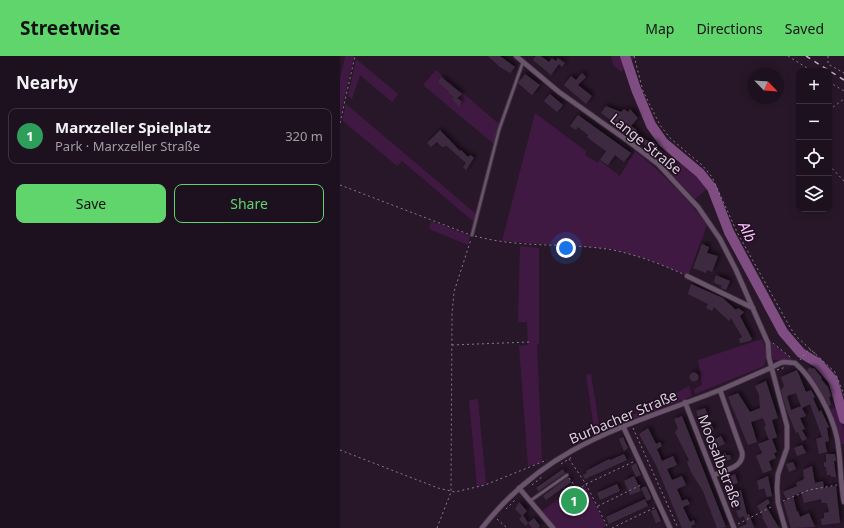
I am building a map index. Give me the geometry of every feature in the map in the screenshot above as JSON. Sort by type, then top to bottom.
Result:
[{"type":"street","name":"Lange Straße","points":[[516,56],[590,115],[644,153],[682,189],[698,207],[720,239],[736,270],[766,338],[772,370],[788,432],[786,448],[778,479],[778,503],[785,528]]},
{"type":"street","points":[[687,276],[753,308]]},
{"type":"street","points":[[772,370],[784,362],[795,363],[812,382],[832,423],[837,443],[844,502]]},
{"type":"street","name":"Burbacher Straße","points":[[482,528],[505,501],[519,488],[557,458],[582,444],[623,426],[772,370]]},
{"type":"street","points":[[714,475],[739,464],[742,458],[742,452],[720,390]]},
{"type":"street","name":"Moosalbstraße","points":[[685,402],[734,527]]},
{"type":"street","points":[[623,426],[670,528]]},
{"type":"street","points":[[519,488],[553,528]]},
{"type":"lane","points":[[472,235],[499,130],[523,62]]},
{"type":"lane","points":[[530,501],[566,475]]},
{"type":"path","points":[[340,123],[355,56]]},
{"type":"path","points":[[634,56],[643,91],[660,125],[670,138],[712,176],[732,222],[784,318],[796,337],[817,354],[838,376],[844,395]]},
{"type":"path","points":[[788,56],[807,68]]},
{"type":"path","points":[[828,56],[828,64],[844,74]]},
{"type":"path","points":[[832,84],[844,92]]},
{"type":"path","points":[[832,108],[844,99]]},
{"type":"path","points":[[832,168],[844,181]]},
{"type":"path","points":[[340,185],[472,235],[495,241],[531,246],[590,248],[614,251],[660,264],[687,276]]},
{"type":"path","points":[[437,528],[451,492],[452,345],[454,292],[472,235]]},
{"type":"path","points":[[766,338],[793,359],[795,363],[772,370]]},
{"type":"path","points":[[452,345],[529,342]]},
{"type":"path","points":[[800,360],[808,350],[817,354]]},
{"type":"path","points":[[626,431],[633,428],[678,528]]},
{"type":"path","points":[[340,450],[451,492],[472,490],[557,458]]},
{"type":"path","points":[[558,466],[575,456]]},
{"type":"path","points":[[569,459],[586,484],[608,528]]},
{"type":"path","points":[[566,475],[578,490],[586,484],[639,459]]},
{"type":"path","points":[[502,513],[523,492],[546,474]]},
{"type":"path","points":[[597,506],[649,481]]},
{"type":"path","points":[[734,527],[778,503],[809,490],[841,484]]},
{"type":"path","points":[[612,528],[660,505]]},
{"type":"path","points":[[493,523],[497,518],[507,528]]},
{"type":"shaded area","points":[[345,56],[354,56],[340,118],[340,79]]},
{"type":"shaded area","points":[[611,56],[636,56],[621,72],[613,65]]},
{"type":"shaded area","points":[[356,59],[398,94],[392,102],[360,75],[352,99],[348,96]]},
{"type":"shaded area","points":[[436,70],[499,124],[494,144],[423,85]]},
{"type":"shaded area","points":[[346,104],[476,214],[474,222],[402,161],[397,166],[342,120]]},
{"type":"shaded area","points":[[535,113],[586,151],[585,155],[598,163],[599,160],[620,176],[635,151],[683,195],[707,225],[688,276],[653,261],[612,249],[502,241]]},
{"type":"shaded area","points":[[682,161],[708,188],[695,199],[671,173]]},
{"type":"shaded area","points":[[431,221],[470,236],[468,245],[429,229]]},
{"type":"shaded area","points":[[520,246],[539,248],[539,344],[537,344],[542,462],[528,466],[519,346],[528,345],[527,322],[518,322]]},
{"type":"shaded area","points":[[762,339],[766,352],[764,366],[695,394],[694,389],[702,385],[698,360]]},
{"type":"shaded area","points":[[770,341],[792,359],[774,360],[772,358]]},
{"type":"shaded area","points":[[591,374],[600,431],[689,386],[692,396],[595,435],[586,375]]},
{"type":"shaded area","points":[[478,399],[486,484],[477,487],[469,400]]},
{"type":"shaded area","points":[[837,407],[844,429],[844,444],[840,444],[829,410]]},
{"type":"shaded area","points":[[585,485],[606,526],[602,528],[556,528],[542,511],[575,487],[578,491]]},
{"type":"building","points":[[488,56],[500,56],[515,67],[510,73],[500,67]]},
{"type":"building","points":[[536,56],[541,56],[549,62],[552,58],[556,61],[558,58],[565,63],[562,67],[559,64],[551,75],[533,60]]},
{"type":"building","points":[[582,73],[586,77],[578,85],[592,96],[586,104],[564,85],[571,76],[576,80]]},
{"type":"building","points":[[525,74],[540,85],[532,95],[518,83]]},
{"type":"building","points":[[441,77],[462,94],[457,98],[462,102],[459,106],[452,99],[454,97],[448,92],[449,91],[438,82]]},
{"type":"building","points":[[550,94],[563,105],[557,112],[544,101]]},
{"type":"building","points":[[606,106],[621,112],[624,109],[628,112],[630,109],[638,118],[631,126],[637,130],[636,131],[639,135],[652,143],[653,141],[658,146],[657,148],[663,152],[659,156],[641,141],[640,143],[612,124],[613,122],[601,113]]},
{"type":"building","points":[[578,115],[631,153],[624,162],[615,155],[608,165],[600,160],[606,151],[587,137],[588,135],[578,127],[576,130],[570,126]]},
{"type":"building","points":[[440,130],[460,151],[461,150],[468,157],[471,155],[474,158],[466,170],[463,167],[466,163],[447,146],[442,147],[437,142],[431,147],[427,143]]},
{"type":"building","points":[[702,244],[709,247],[707,253],[718,256],[712,272],[707,270],[706,273],[693,268]]},
{"type":"building","points":[[716,275],[730,281],[726,290],[721,288],[722,286],[715,283],[714,281]]},
{"type":"building","points":[[691,284],[723,298],[736,310],[738,308],[744,312],[740,316],[752,339],[750,341],[740,343],[739,339],[742,337],[731,318],[729,321],[714,307],[712,311],[706,308],[708,304],[688,294]]},
{"type":"building","points":[[810,367],[812,369],[814,368],[828,387],[831,396],[829,397],[831,405],[829,406],[807,370]]},
{"type":"building","points":[[797,370],[806,392],[811,390],[815,397],[813,398],[819,412],[821,410],[829,427],[827,428],[829,441],[825,442],[827,452],[819,454],[816,439],[822,437],[810,404],[802,408],[806,416],[800,418],[805,429],[802,430],[807,439],[802,441],[798,432],[796,433],[786,409],[781,390],[784,386],[781,377]],"holes":[[[796,393],[801,406],[791,410],[787,396]]]},
{"type":"building","points":[[692,373],[696,373],[698,377],[696,381],[692,381],[690,379],[690,375]]},
{"type":"building","points":[[766,381],[778,418],[772,420],[777,437],[772,439],[777,452],[774,453],[776,458],[769,461],[772,470],[763,473],[756,456],[762,453],[758,444],[769,440],[764,427],[766,426],[763,418],[751,422],[757,442],[748,445],[728,397],[738,393],[750,412],[760,408],[759,395],[755,386]]},
{"type":"building","points":[[705,408],[708,416],[699,420],[696,411]]},
{"type":"building","points":[[682,416],[726,527],[717,528],[703,491],[691,472],[687,462],[689,460],[675,432],[678,428],[674,419]]},
{"type":"building","points":[[711,424],[714,430],[706,434],[703,427]]},
{"type":"building","points":[[648,428],[656,444],[660,442],[662,446],[657,449],[662,461],[673,456],[677,465],[667,469],[672,480],[682,476],[686,485],[677,489],[682,501],[687,499],[690,504],[683,507],[690,522],[694,520],[695,524],[691,526],[692,528],[682,528],[656,465],[639,434]]},
{"type":"building","points":[[721,436],[725,444],[712,449],[709,442]]},
{"type":"building","points":[[623,437],[628,448],[624,451],[619,439]]},
{"type":"building","points":[[802,445],[806,453],[797,456],[794,448]]},
{"type":"building","points":[[726,453],[726,455],[730,455],[731,459],[718,465],[715,457]]},
{"type":"building","points":[[624,454],[627,460],[585,479],[583,475],[587,473],[586,471],[609,459],[610,460]]},
{"type":"building","points":[[826,454],[835,454],[836,461],[834,461],[836,477],[827,475],[826,467],[824,467],[824,462],[826,462]]},
{"type":"building","points":[[793,462],[796,469],[789,472],[786,464]]},
{"type":"building","points":[[636,463],[641,475],[636,477],[631,466]]},
{"type":"building","points":[[812,466],[815,483],[823,481],[824,488],[836,486],[840,523],[822,525],[821,519],[824,518],[824,513],[829,512],[827,503],[822,503],[821,499],[804,503],[801,492],[793,496],[797,512],[798,511],[800,517],[809,513],[815,527],[791,528],[784,504],[787,500],[783,492],[797,486],[796,483],[804,479],[803,470]]},
{"type":"building","points":[[563,469],[565,473],[539,491],[536,488]]},
{"type":"building","points":[[735,474],[738,483],[732,485],[735,493],[741,490],[747,515],[749,514],[754,528],[738,528],[747,524],[744,516],[739,518],[736,511],[741,509],[737,501],[733,503],[727,487],[729,486],[726,478]]},
{"type":"building","points":[[634,476],[641,491],[630,495],[624,481]]},
{"type":"building","points":[[768,476],[772,496],[767,497],[764,488],[759,490],[757,481]]},
{"type":"building","points":[[568,477],[571,482],[546,500],[543,496]]},
{"type":"building","points":[[617,484],[620,491],[600,500],[597,493]]},
{"type":"building","points":[[646,486],[651,497],[651,499],[647,501],[641,488]]},
{"type":"building","points":[[645,499],[648,506],[609,524],[606,517]]},
{"type":"building","points":[[768,499],[770,503],[766,506],[779,528],[768,528],[757,506]]},
{"type":"building","points":[[519,502],[527,511],[523,515],[528,523],[526,526],[519,519],[522,516],[515,509]]},
{"type":"building","points":[[656,509],[661,521],[656,523],[651,511]]},
{"type":"building","points":[[534,518],[540,526],[538,528],[532,528],[528,523]]},
{"type":"waterway","name":"Alb","points":[[625,56],[636,89],[651,125],[663,142],[700,173],[712,188],[729,232],[783,332],[801,353],[818,363],[833,380],[844,419]]},
{"type":"railway","points":[[806,56],[844,80]]},
{"type":"place","name":"Marxzeller Spielplatz","points":[[574,501]]}]
